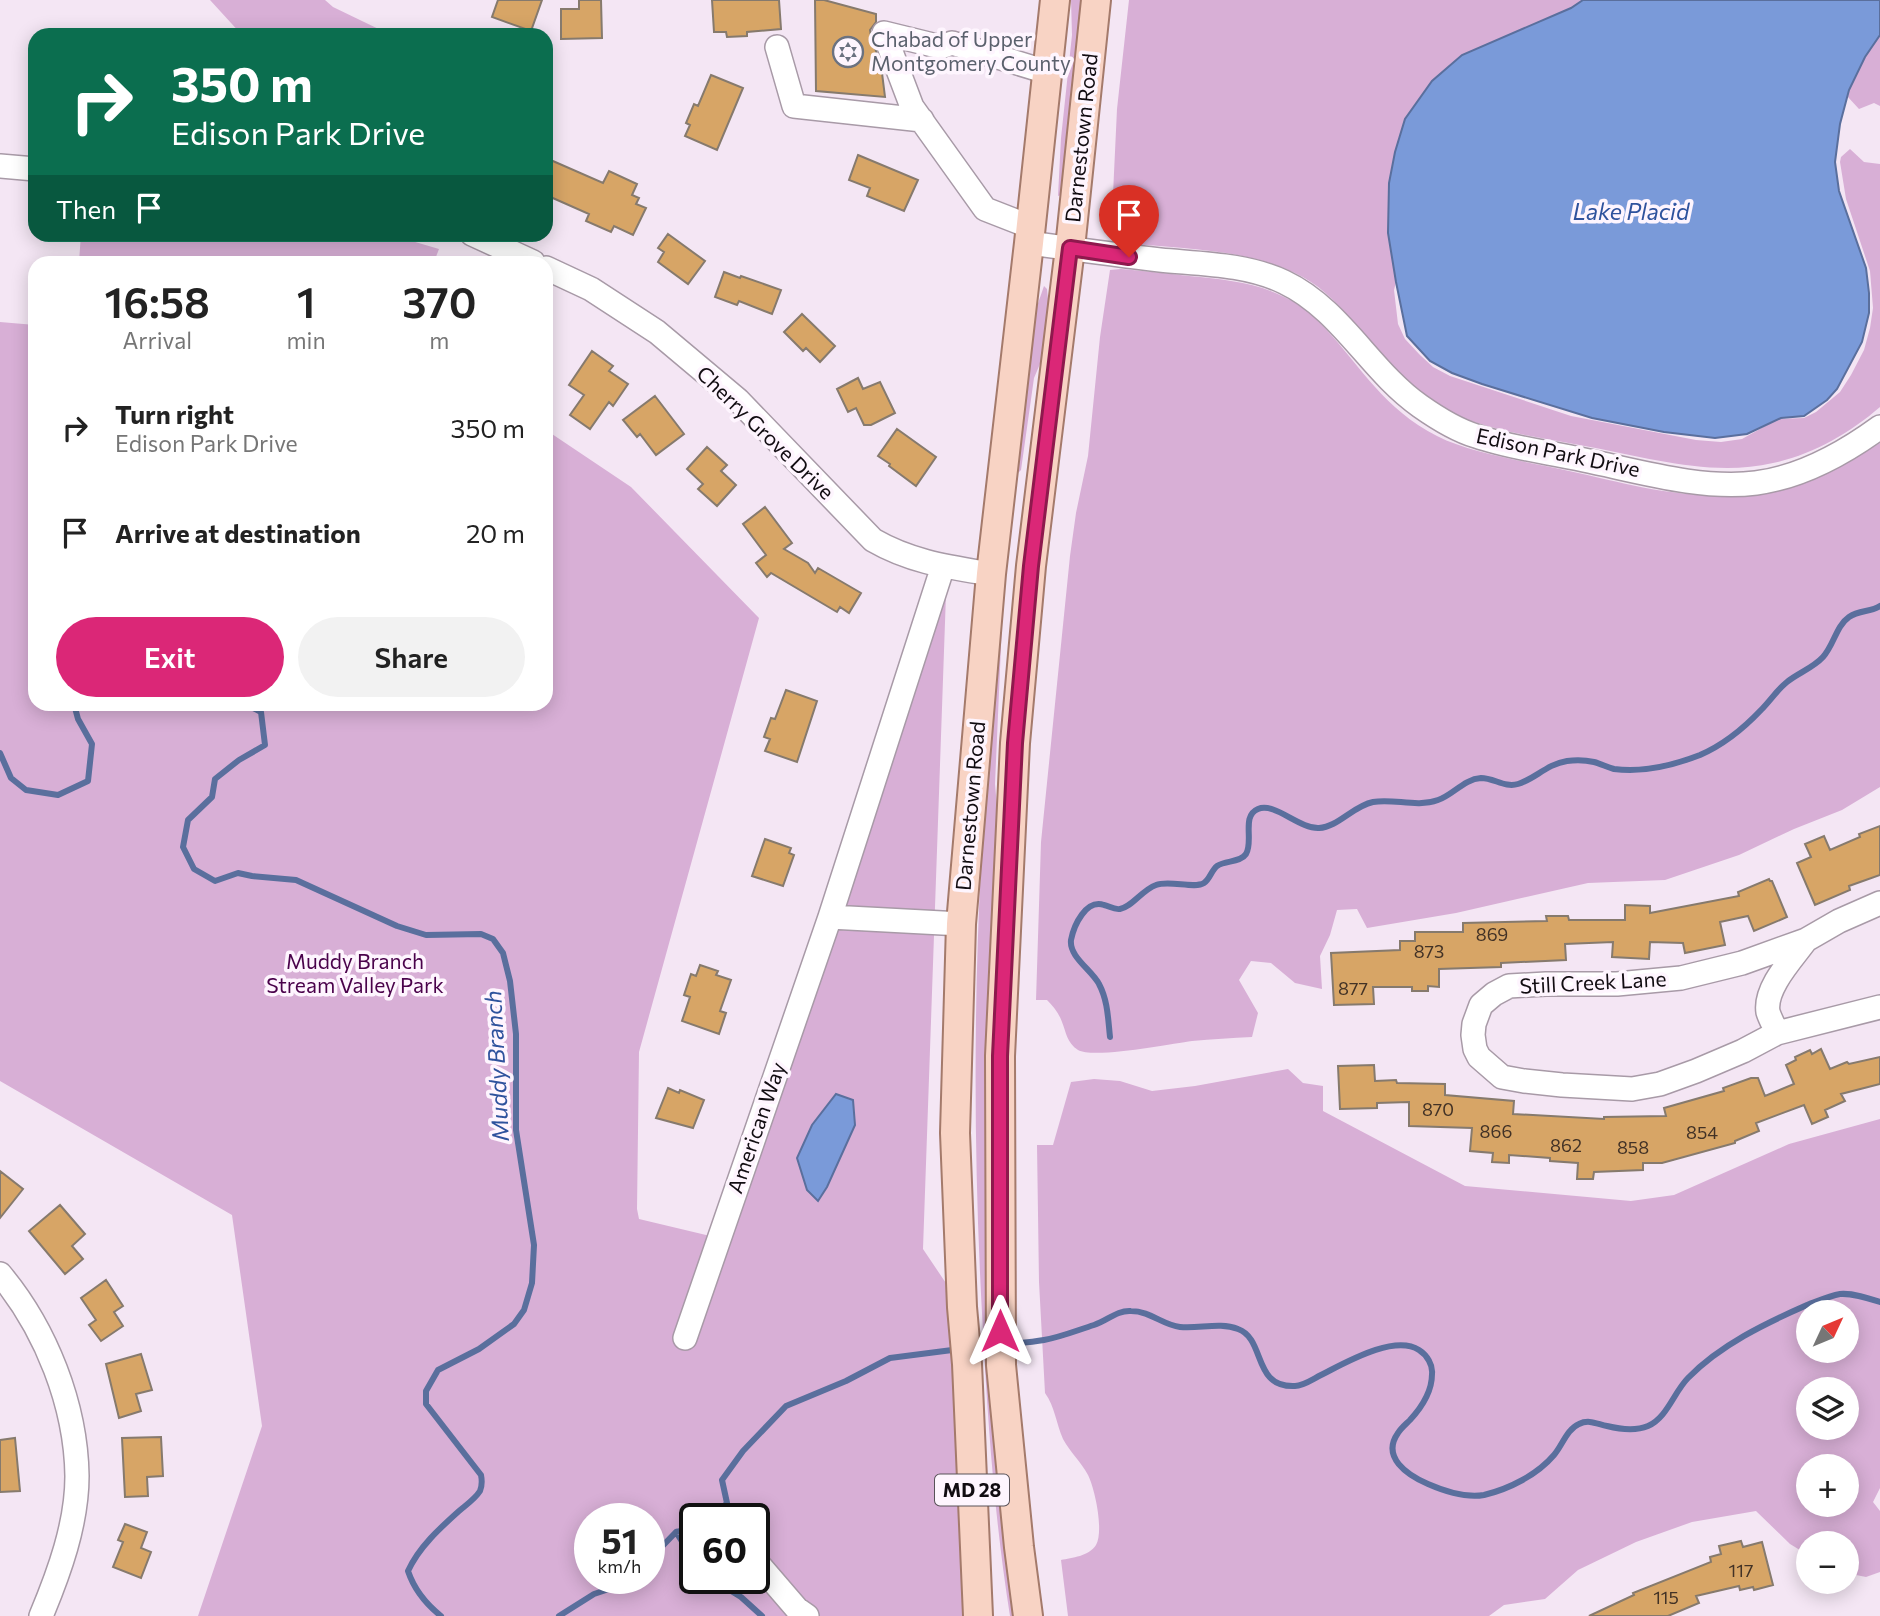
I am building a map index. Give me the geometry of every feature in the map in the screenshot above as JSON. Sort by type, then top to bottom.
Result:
[{"type":"main road","name":"Darnestown Road","points":[[978,1616],[955,1133],[961,924],[991,574],[1055,0]]},
{"type":"main road","name":"Darnestown Road","points":[[1028,1616],[1001,1365],[1000,1056],[1015,743],[1031,566],[1070,248],[1096,0]]},
{"type":"street","name":"Edison Park Drive","points":[[1047,72],[952,43],[941,47],[884,33],[912,107],[985,209],[1030,235],[1070,248],[1247,269],[1282,281],[1312,298],[1329,313],[1373,364],[1419,406],[1476,436],[1693,482],[1728,485],[1758,483],[1788,476],[1825,462],[1852,448],[1880,427]]},
{"type":"street","points":[[777,47],[794,106],[922,120]]},
{"type":"street","points":[[0,166],[28,168]]},
{"type":"street","points":[[489,242],[520,256]]},
{"type":"street","name":"Cherry Grove Drive","points":[[553,271],[591,289],[657,332],[738,400],[873,541],[894,552],[943,566],[991,574]]},
{"type":"street","name":"American Way","points":[[685,1338],[830,917],[943,566]]},
{"type":"street","name":"Still Creek Lane","points":[[1880,902],[1806,940],[1742,963],[1681,978],[1617,984],[1509,986],[1494,994],[1481,1006],[1473,1035],[1479,1057],[1502,1077],[1562,1085],[1632,1089],[1660,1084],[1696,1071],[1777,1033],[1880,1007]]},
{"type":"street","points":[[830,917],[961,924]]},
{"type":"street","points":[[1777,1033],[1768,1013],[1769,997],[1806,940]]},
{"type":"street","points":[[0,1274],[14,1292],[47,1348],[74,1436],[77,1478],[72,1516],[58,1574],[41,1616]]},
{"type":"street","points":[[770,1578],[797,1609],[807,1616]]},
{"type":"green space","points":[[210,0],[325,0],[333,7],[376,28],[236,28]]},
{"type":"green space","points":[[1071,0],[1083,0],[1064,178],[1061,195],[1058,196],[1072,35]]},
{"type":"green space","points":[[1129,0],[1583,0],[1549,18],[1405,119],[1389,183],[1388,233],[1396,282],[1394,290],[1398,324],[1405,339],[1433,367],[1450,376],[1571,416],[1696,440],[1721,442],[1742,439],[1778,419],[1804,418],[1816,412],[1840,392],[1864,350],[1870,328],[1873,308],[1870,271],[1846,199],[1840,162],[1841,157],[1850,149],[1864,162],[1880,164],[1880,407],[1856,426],[1816,449],[1788,459],[1750,467],[1704,467],[1658,461],[1498,429],[1454,414],[1414,392],[1338,305],[1311,282],[1295,273],[1233,254],[1124,243],[1111,237],[1117,109]]},
{"type":"green space","points":[[1880,35],[1880,106],[1874,103],[1859,109],[1847,96],[1865,57]]},
{"type":"green space","points":[[80,242],[415,242],[439,249],[436,256],[79,256]]},
{"type":"green space","points":[[1110,270],[1227,280],[1279,294],[1309,313],[1324,327],[1375,387],[1418,425],[1450,442],[1497,456],[1654,489],[1716,495],[1776,488],[1807,481],[1880,443],[1880,787],[1842,810],[1739,855],[1665,880],[1588,883],[1456,913],[1367,928],[1357,909],[1337,910],[1330,935],[1320,956],[1322,989],[1295,983],[1271,963],[1251,961],[1239,980],[1258,1013],[1252,1037],[1192,1041],[1115,1052],[1078,1050],[1069,1041],[1054,1007],[1047,1000],[1036,1000],[1041,842],[1070,556],[1088,456],[1100,337]]},
{"type":"green space","points":[[1044,286],[1047,289],[1049,309],[1045,352],[1034,378],[1021,470],[1018,473],[1032,328]]},
{"type":"green space","name":"Muddy Branch Stream Valley Park","points":[[0,322],[28,324],[28,711],[553,711],[553,435],[631,487],[759,618],[639,1052],[639,1219],[727,1240],[946,594],[923,1249],[962,1307],[978,1616],[198,1616],[262,1426],[232,1215],[0,1081]]},
{"type":"green space","points":[[1002,623],[995,784],[998,818],[1000,1335],[1026,1616],[1010,1616],[996,1510],[985,1367],[976,1156],[981,865],[989,746]]},
{"type":"green space","points":[[1288,1069],[1303,1083],[1323,1086],[1323,1111],[1465,1186],[1631,1201],[1674,1195],[1789,1144],[1880,1119],[1880,1488],[1873,1502],[1880,1511],[1880,1572],[1866,1577],[1859,1576],[1859,1531],[1796,1531],[1796,1548],[1756,1511],[1692,1522],[1636,1542],[1578,1570],[1545,1599],[1504,1605],[1489,1616],[1068,1616],[1061,1560],[1080,1556],[1093,1549],[1098,1539],[1099,1520],[1088,1475],[1063,1439],[1045,1393],[1039,1282],[1037,1145],[1053,1145],[1071,1082],[1094,1079],[1120,1081],[1152,1091]]},
{"type":"water","name":"Lake Placid","points":[[1583,0],[1880,0],[1880,35],[1865,57],[1849,90],[1840,124],[1835,162],[1839,191],[1866,268],[1869,313],[1862,342],[1837,389],[1827,400],[1804,416],[1781,418],[1747,434],[1715,438],[1664,432],[1592,418],[1452,373],[1430,361],[1407,336],[1388,233],[1389,183],[1405,119],[1432,81],[1462,55],[1571,8]]},
{"type":"water","points":[[836,1094],[853,1100],[855,1125],[818,1201],[807,1190],[797,1158],[812,1125]]},
{"type":"building","points":[[498,0],[542,0],[532,28],[523,28],[492,17]]},
{"type":"building","points":[[579,0],[601,0],[602,38],[561,39],[561,9],[579,9]]},
{"type":"building","points":[[712,0],[779,0],[781,29],[727,37],[726,32],[714,32]]},
{"type":"building","name":"Chabad of Upper Montgomery County","points":[[815,0],[876,14],[876,22],[870,30],[881,65],[885,97],[816,91]]},
{"type":"building","points":[[711,75],[743,88],[717,150],[685,136],[690,125],[686,123],[694,104],[698,106]]},
{"type":"building","points":[[858,155],[918,180],[904,211],[867,196],[870,188],[849,180]]},
{"type":"building","points":[[553,161],[603,183],[609,171],[637,184],[632,195],[639,198],[636,204],[646,208],[633,235],[614,226],[611,232],[586,221],[589,214],[553,198]]},
{"type":"building","points":[[668,234],[705,261],[688,284],[658,262],[664,252],[658,248]]},
{"type":"building","points":[[724,272],[781,290],[772,314],[739,301],[737,305],[715,297]]},
{"type":"building","points":[[802,314],[835,346],[820,362],[806,348],[803,351],[784,332]]},
{"type":"building","points":[[592,351],[613,366],[609,371],[628,384],[613,406],[609,402],[590,429],[570,415],[584,395],[569,385]]},
{"type":"building","points":[[858,378],[863,389],[880,382],[895,413],[871,425],[864,425],[856,408],[848,412],[837,389]]},
{"type":"building","points":[[655,396],[684,434],[656,455],[640,434],[637,437],[623,420]]},
{"type":"building","points":[[897,429],[936,457],[916,486],[878,456]]},
{"type":"building","points":[[707,447],[727,465],[721,471],[736,485],[717,506],[698,489],[703,484],[687,469]]},
{"type":"building","points":[[765,507],[792,543],[784,549],[808,563],[815,573],[818,568],[861,593],[849,613],[840,607],[837,612],[771,573],[767,577],[756,563],[766,555],[743,524]]},
{"type":"building","points":[[786,690],[817,701],[797,762],[765,751],[770,739],[764,737],[771,718],[775,719]]},
{"type":"building","points":[[1880,826],[1880,875],[1849,886],[1850,890],[1815,905],[1797,863],[1811,857],[1805,844],[1824,836],[1830,850]]},
{"type":"building","points":[[765,839],[791,848],[789,853],[794,855],[783,886],[752,876]]},
{"type":"building","points":[[1769,879],[1787,917],[1754,931],[1748,916],[1720,922],[1725,945],[1685,953],[1683,943],[1650,942],[1649,959],[1612,957],[1613,942],[1565,944],[1566,960],[1501,963],[1501,967],[1439,969],[1439,987],[1428,986],[1428,991],[1412,991],[1412,987],[1373,987],[1374,1004],[1334,1005],[1331,953],[1400,950],[1400,941],[1415,941],[1415,932],[1463,932],[1463,923],[1547,921],[1546,916],[1568,916],[1569,920],[1625,920],[1625,905],[1650,906],[1650,913],[1739,896],[1738,892]]},
{"type":"building","points":[[700,965],[718,971],[716,975],[731,980],[720,1011],[726,1013],[719,1034],[682,1021],[690,997],[684,995],[691,974],[696,976]]},
{"type":"building","points":[[1821,1049],[1830,1069],[1847,1062],[1849,1064],[1880,1057],[1880,1084],[1841,1094],[1845,1101],[1825,1110],[1828,1117],[1812,1124],[1804,1105],[1756,1123],[1759,1131],[1735,1143],[1662,1163],[1643,1163],[1643,1170],[1594,1172],[1593,1179],[1577,1179],[1578,1163],[1550,1161],[1550,1158],[1509,1155],[1509,1163],[1492,1162],[1493,1153],[1470,1151],[1472,1128],[1409,1126],[1409,1102],[1377,1103],[1377,1108],[1340,1109],[1338,1066],[1374,1065],[1375,1081],[1445,1084],[1445,1095],[1514,1101],[1513,1114],[1604,1119],[1666,1116],[1664,1108],[1724,1091],[1723,1088],[1751,1078],[1758,1078],[1765,1096],[1794,1084],[1786,1065],[1810,1050],[1812,1054]]},
{"type":"building","points":[[668,1088],[704,1100],[693,1128],[656,1118]]},
{"type":"building","points":[[0,1171],[23,1189],[0,1218]]},
{"type":"building","points":[[60,1205],[85,1234],[72,1246],[83,1259],[65,1274],[29,1231]]},
{"type":"building","points":[[106,1280],[123,1306],[114,1312],[123,1326],[101,1341],[89,1325],[96,1320],[81,1298]]},
{"type":"building","points":[[141,1354],[152,1390],[136,1394],[141,1411],[119,1418],[106,1364]]},
{"type":"building","points":[[161,1437],[163,1476],[147,1477],[148,1496],[125,1497],[122,1438]]},
{"type":"building","points":[[15,1438],[20,1491],[0,1492],[0,1440]]},
{"type":"building","points":[[125,1524],[147,1532],[141,1548],[151,1552],[141,1578],[113,1567],[123,1542],[118,1540]]},
{"type":"building","points":[[1741,1541],[1743,1547],[1762,1542],[1773,1585],[1754,1590],[1753,1587],[1740,1590],[1739,1586],[1696,1596],[1699,1603],[1668,1616],[1589,1616],[1634,1595],[1633,1593],[1711,1562],[1710,1557],[1721,1554],[1719,1546]]},
{"type":"waterway","points":[[1110,1037],[1102,990],[1071,946],[1078,921],[1086,909],[1092,906],[1098,904],[1116,909],[1124,908],[1156,885],[1204,883],[1217,866],[1240,859],[1246,854],[1250,817],[1258,809],[1272,809],[1303,824],[1319,828],[1333,824],[1373,802],[1430,802],[1443,798],[1469,781],[1481,778],[1509,785],[1518,784],[1553,765],[1567,761],[1587,761],[1614,769],[1636,770],[1690,759],[1733,736],[1780,688],[1819,661],[1827,652],[1841,625],[1849,617],[1880,606]]},
{"type":"waterway","name":"Muddy Branch","points":[[0,753],[11,778],[26,790],[58,795],[88,781],[92,744],[76,711]]},
{"type":"waterway","name":"Muddy Branch","points":[[259,711],[265,745],[239,760],[215,779],[212,797],[188,820],[183,847],[194,869],[215,881],[238,873],[296,880],[397,926],[426,935],[481,934],[493,939],[503,953],[510,981],[516,1034],[516,1130],[534,1245],[532,1283],[524,1310],[514,1324],[479,1349],[438,1370],[426,1391],[426,1404],[482,1479],[478,1494],[430,1538],[408,1571],[421,1596],[441,1616]]},
{"type":"waterway","name":"Muddy Branch","points":[[1009,1344],[1050,1339],[1094,1325],[1121,1312],[1138,1312],[1180,1327],[1224,1326],[1238,1329],[1247,1334],[1253,1342],[1265,1371],[1272,1379],[1281,1385],[1295,1386],[1305,1384],[1370,1352],[1397,1345],[1409,1346],[1427,1357],[1432,1367],[1432,1381],[1422,1404],[1399,1431],[1394,1442],[1394,1457],[1412,1476],[1428,1484],[1477,1496],[1503,1489],[1531,1475],[1554,1455],[1568,1434],[1579,1424],[1590,1422],[1633,1429],[1655,1422],[1683,1384],[1701,1366],[1729,1345],[1776,1319],[1840,1294],[1880,1302]]},
{"type":"waterway","name":"Muddy Branch","points":[[727,1503],[722,1480],[743,1451],[786,1406],[846,1381],[890,1358],[960,1349]]},
{"type":"waterway","name":"Muddy Branch","points":[[665,1543],[679,1531]]},
{"type":"waterway","points":[[676,1532],[679,1537]]},
{"type":"waterway","name":"Muddy Branch","points":[[559,1616],[594,1594]]},
{"type":"waterway","points":[[736,1594],[762,1616]]},
{"type":"place","name":"Chabad of Upper Montgomery County","points":[[848,52]]},
{"type":"route","points":[[1000,1331],[1000,1056],[1015,743],[1034,540],[1070,248],[1129,257]]}]
